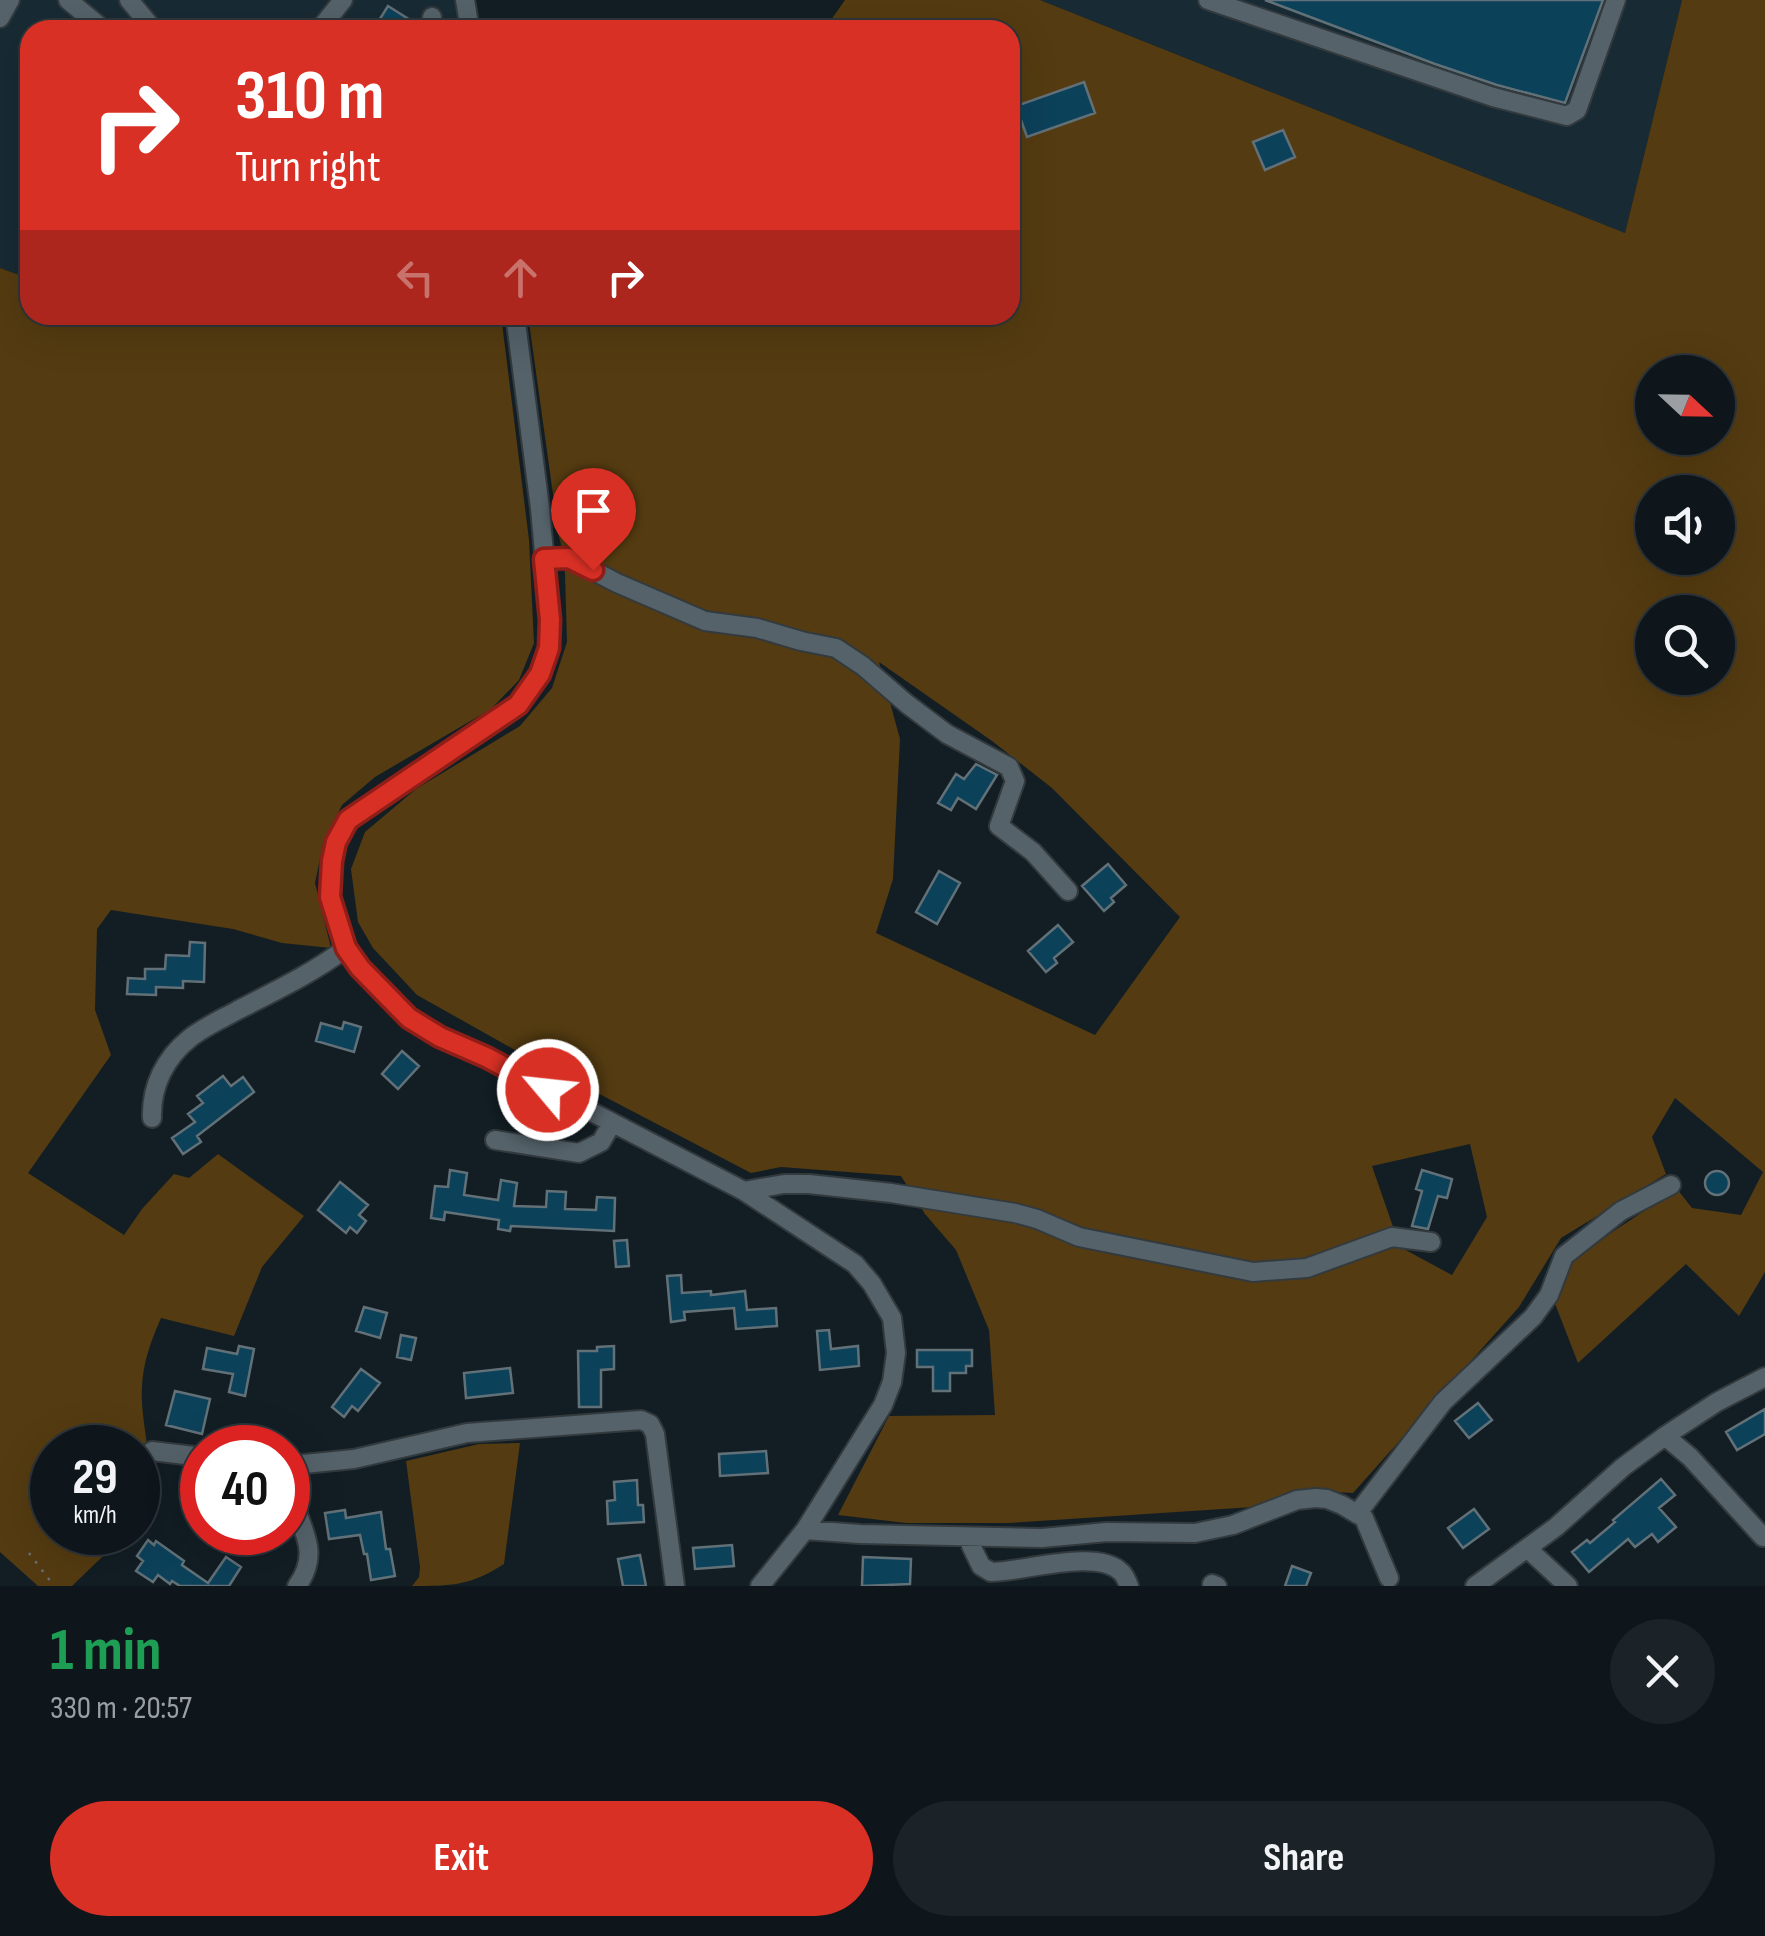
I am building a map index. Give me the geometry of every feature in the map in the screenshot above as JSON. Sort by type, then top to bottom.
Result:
[{"type":"street","points":[[0,18],[10,0]]},
{"type":"street","points":[[68,0],[92,20]]},
{"type":"street","points":[[129,0],[146,20]]},
{"type":"street","points":[[1208,0],[1493,97],[1567,116],[1577,110],[1616,0]]},
{"type":"street","points":[[515,325],[544,559],[549,648],[540,674],[518,705],[348,820],[336,842],[330,897],[346,948],[409,1018],[744,1191],[854,1264],[872,1284],[892,1318],[896,1353],[892,1382],[883,1405],[804,1530],[760,1586]]},
{"type":"street","points":[[544,559],[569,558],[705,621],[757,628],[836,648],[946,734],[1009,768],[1016,781],[999,826],[1034,852],[1068,891]]},
{"type":"street","points":[[152,1118],[151,1100],[157,1079],[191,1037],[346,948]]},
{"type":"street","points":[[495,1140],[579,1152],[600,1142],[612,1124]]},
{"type":"street","points":[[744,1191],[809,1184],[891,1193],[1015,1213],[1079,1237],[1253,1272],[1306,1268],[1392,1238],[1432,1242]]},
{"type":"street","points":[[1357,1514],[1443,1402],[1534,1317],[1549,1296],[1564,1256],[1621,1210],[1671,1185]]},
{"type":"street","points":[[1476,1586],[1665,1436],[1765,1377]]},
{"type":"street","points":[[310,1464],[354,1460],[467,1433],[641,1420],[650,1424],[655,1434],[675,1586]]},
{"type":"street","points":[[1665,1436],[1690,1457],[1764,1540]]},
{"type":"street","points":[[804,1530],[1042,1538],[1108,1532],[1195,1534],[1233,1526],[1297,1500],[1327,1498],[1364,1518],[1391,1583]]},
{"type":"street","points":[[967,1537],[981,1566],[991,1572],[1094,1562],[1122,1572],[1129,1586]]},
{"type":"street","points":[[1527,1548],[1568,1586]]},
{"type":"street","points":[[297,1586],[306,1574],[309,1555]]},
{"type":"path","points":[[29,1553],[54,1586]]},
{"type":"shaded area","points":[[0,0],[456,0],[460,20],[20,20],[20,275],[0,268]]},
{"type":"shaded area","points":[[845,0],[1040,0],[1625,233],[1682,0],[1765,0],[1765,1272],[1739,1316],[1686,1264],[1578,1363],[1554,1301],[1575,1257],[1677,1189],[1692,1208],[1741,1215],[1763,1172],[1675,1098],[1652,1137],[1666,1174],[1561,1238],[1519,1307],[1353,1493],[1299,1490],[1253,1507],[1009,1523],[906,1523],[838,1515],[889,1416],[995,1415],[989,1330],[956,1250],[925,1214],[901,1176],[781,1167],[751,1173],[417,995],[373,948],[358,922],[351,869],[365,832],[416,789],[520,726],[552,688],[567,642],[564,555],[529,325],[1020,325],[1020,20],[831,20]],"holes":[[[879,662],[1052,788],[1180,917],[1095,1035],[876,933],[893,879],[900,739]],[[1470,1144],[1487,1217],[1452,1275],[1400,1247],[1372,1166]]]},
{"type":"shaded area","points":[[1040,0],[1682,0],[1625,233]]},
{"type":"shaded area","points":[[0,268],[20,275],[20,325],[502,325],[529,540],[534,643],[519,680],[491,709],[375,777],[342,805],[324,840],[315,883],[331,948],[282,943],[233,929],[111,910],[97,929],[95,1010],[111,1055],[28,1173],[124,1235],[174,1174],[189,1178],[218,1154],[304,1216],[262,1267],[234,1336],[161,1318],[143,1378],[144,1425],[30,1425],[30,1555],[104,1555],[72,1586],[38,1586],[0,1552]]},
{"type":"shaded area","points":[[520,1443],[504,1564],[460,1583],[412,1586],[420,1567],[406,1461],[479,1444]]},
{"type":"building","points":[[1265,0],[1603,0],[1565,103],[1435,64]]},
{"type":"building","points":[[388,6],[410,20],[379,20]]},
{"type":"building","points":[[1084,82],[1095,113],[1027,137],[1020,105]]},
{"type":"building","points":[[1283,130],[1295,157],[1265,170],[1253,142]]},
{"type":"building","points":[[976,764],[997,775],[976,809],[958,798],[951,810],[938,803],[956,774],[964,779]]},
{"type":"building","points":[[1108,864],[1126,885],[1111,898],[1114,902],[1104,911],[1082,886]]},
{"type":"building","points":[[939,871],[960,883],[937,924],[916,912]]},
{"type":"building","points":[[1058,925],[1073,942],[1054,958],[1057,963],[1046,972],[1028,951]]},
{"type":"building","points":[[190,942],[205,943],[204,982],[183,981],[183,988],[156,987],[156,995],[127,994],[128,978],[145,979],[145,969],[165,969],[166,955],[189,956]]},
{"type":"building","points":[[344,1022],[361,1027],[354,1052],[316,1041],[321,1023],[342,1029]]},
{"type":"building","points":[[402,1051],[419,1066],[398,1089],[382,1074]]},
{"type":"building","points":[[223,1076],[231,1086],[243,1077],[254,1092],[197,1136],[201,1142],[183,1154],[172,1138],[195,1122],[188,1114],[203,1103],[197,1096]]},
{"type":"building","points":[[450,1170],[467,1173],[464,1195],[498,1200],[501,1180],[517,1183],[514,1206],[546,1207],[547,1191],[566,1192],[565,1209],[596,1210],[597,1197],[615,1198],[614,1231],[511,1226],[510,1231],[498,1229],[499,1220],[445,1212],[444,1220],[431,1218],[435,1186],[448,1187]]},
{"type":"building","points":[[1422,1170],[1452,1179],[1447,1198],[1438,1196],[1428,1229],[1412,1226],[1422,1191],[1416,1189]]},
{"type":"building","points":[[1717,1171],[1726,1174],[1726,1192],[1717,1195],[1708,1192],[1705,1183],[1708,1174]]},
{"type":"building","points":[[340,1182],[368,1205],[359,1215],[366,1221],[357,1233],[350,1227],[346,1233],[318,1210]]},
{"type":"building","points":[[627,1240],[629,1266],[616,1267],[614,1241]]},
{"type":"building","points":[[681,1275],[682,1293],[745,1291],[747,1310],[776,1308],[777,1326],[736,1329],[734,1308],[684,1312],[685,1320],[671,1322],[667,1276]]},
{"type":"building","points":[[364,1307],[387,1313],[380,1338],[356,1331]]},
{"type":"building","points":[[829,1330],[831,1349],[858,1346],[859,1366],[820,1370],[817,1331]]},
{"type":"building","points":[[401,1335],[416,1338],[411,1360],[397,1357]]},
{"type":"building","points":[[239,1346],[254,1349],[245,1396],[229,1392],[233,1374],[203,1369],[207,1348],[237,1354]]},
{"type":"building","points":[[614,1346],[614,1369],[601,1370],[601,1407],[579,1407],[578,1351]]},
{"type":"building","points":[[917,1350],[972,1350],[972,1366],[966,1366],[966,1373],[950,1373],[950,1391],[933,1391],[933,1367],[917,1367]]},
{"type":"building","points":[[510,1368],[513,1393],[466,1398],[464,1373]]},
{"type":"building","points":[[361,1369],[380,1383],[358,1411],[352,1406],[344,1417],[332,1407]]},
{"type":"building","points":[[175,1391],[210,1399],[204,1425],[180,1425],[180,1428],[166,1425]]},
{"type":"building","points":[[1478,1403],[1492,1420],[1469,1438],[1455,1421]]},
{"type":"building","points":[[1765,1409],[1765,1434],[1737,1450],[1726,1432]]},
{"type":"building","points":[[766,1451],[768,1473],[720,1476],[719,1454]]},
{"type":"building","points":[[1661,1479],[1675,1495],[1659,1508],[1676,1527],[1658,1542],[1652,1534],[1635,1547],[1628,1539],[1589,1572],[1572,1552],[1587,1540],[1590,1543]]},
{"type":"building","points":[[637,1480],[638,1505],[643,1505],[644,1522],[608,1524],[607,1501],[615,1500],[614,1482]]},
{"type":"building","points":[[1474,1509],[1489,1529],[1463,1548],[1448,1528]]},
{"type":"building","points":[[345,1510],[346,1518],[381,1512],[386,1549],[390,1549],[395,1576],[371,1580],[360,1535],[329,1539],[325,1513]]},
{"type":"building","points":[[160,1544],[208,1583],[226,1557],[241,1567],[229,1586],[180,1586],[158,1575],[153,1582],[136,1571],[143,1561],[137,1556],[160,1555]]},
{"type":"building","points":[[732,1545],[734,1566],[695,1569],[693,1548]]},
{"type":"building","points":[[640,1555],[646,1586],[623,1586],[618,1559]]},
{"type":"building","points":[[863,1557],[911,1559],[910,1584],[862,1586]]},
{"type":"building","points":[[1292,1566],[1311,1573],[1306,1586],[1285,1586]]},
{"type":"route","points":[[548,1090],[409,1018],[360,968],[346,948],[330,897],[332,861],[336,842],[348,820],[518,705],[540,674],[549,648],[550,620],[544,559],[569,558],[593,570]]}]
